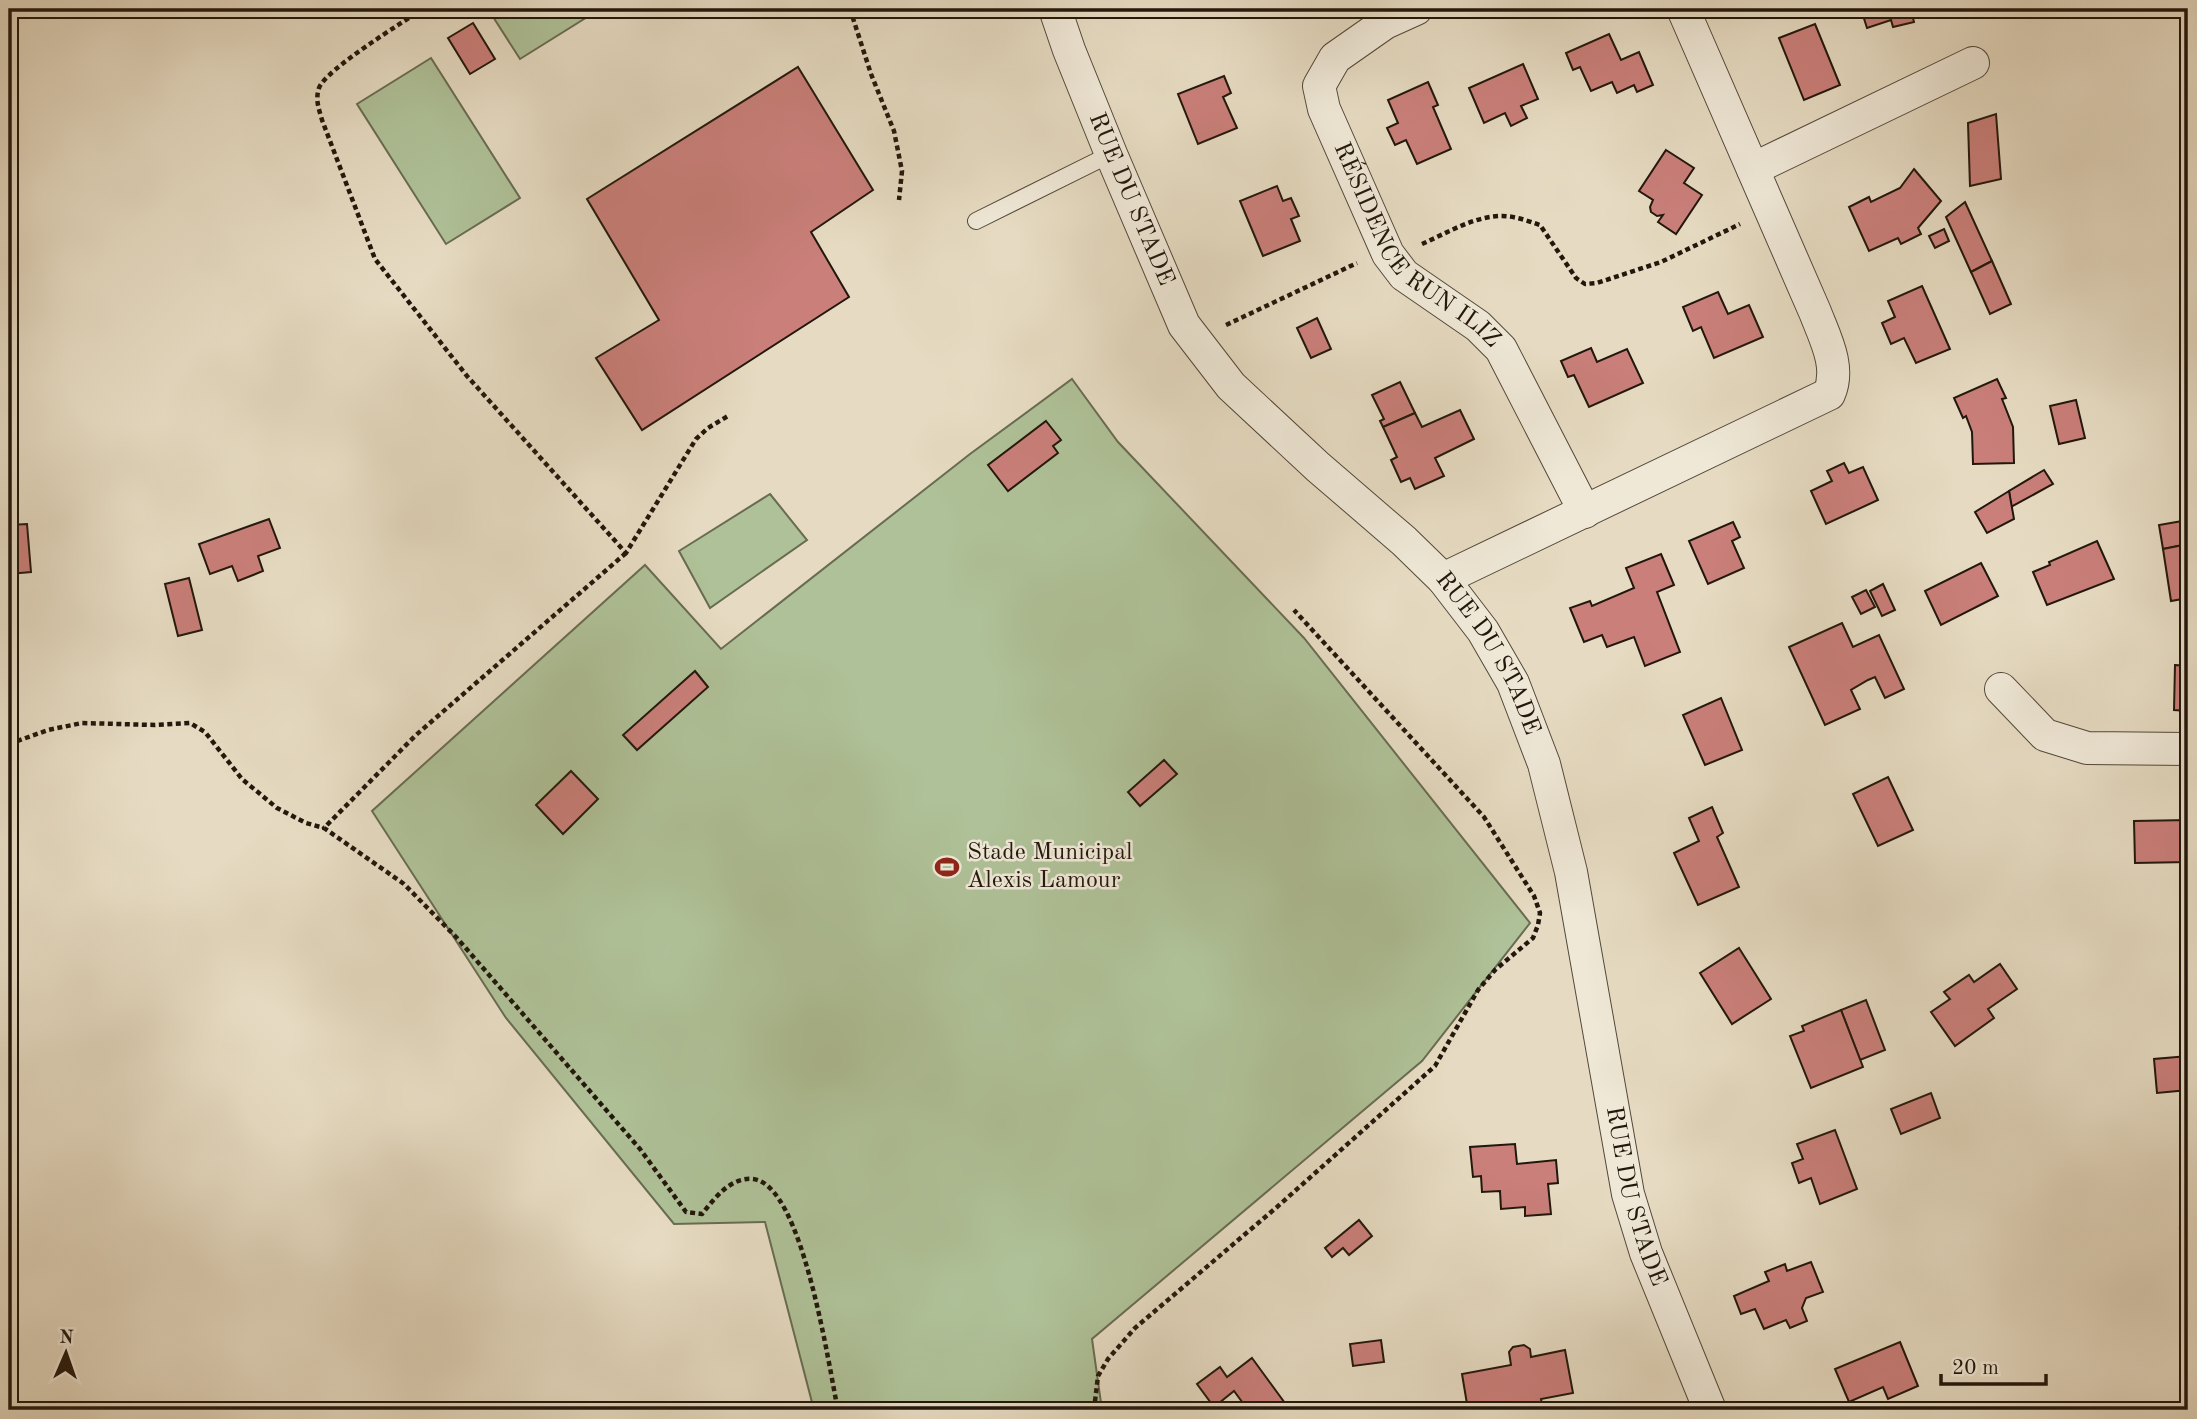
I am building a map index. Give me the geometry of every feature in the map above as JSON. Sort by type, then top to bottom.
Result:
[{"type":"street","name":"RUE DU STADE","points":[[1055,9],[1111,154],[1181,320],[1231,386],[1443,579],[1483,631],[1513,683],[1544,764],[1571,872],[1628,1194],[1646,1253],[1710,1410]]},
{"type":"street","name":"RÉSIDENCE RUN ILIZ","points":[[1416,9],[1385,23],[1335,58],[1319,86],[1324,109],[1388,254],[1404,275],[1478,326],[1502,349],[1585,512]]},
{"type":"street","points":[[1443,579],[1829,394],[1835,381],[1831,354],[1684,9]]},
{"type":"street","points":[[1753,169],[1973,63]]},
{"type":"street","points":[[2001,689],[2045,735],[2087,748],[2188,749]]},
{"type":"lane","points":[[976,220],[1111,154]]},
{"type":"path","points":[[423,9],[334,71],[319,85],[316,99],[322,120],[376,259],[467,376],[626,553]]},
{"type":"path","points":[[850,9],[871,74],[894,131],[902,171],[899,200]]},
{"type":"path","points":[[1181,320],[1202,313],[1217,328],[1357,264],[1401,252],[1472,222],[1502,216],[1540,225],[1576,278],[1585,284],[1597,283],[1661,262],[1771,210]]},
{"type":"path","points":[[324,828],[416,735],[626,553],[696,439],[728,416]]},
{"type":"path","points":[[1094,1410],[1098,1376],[1108,1359],[1135,1328],[1277,1207],[1435,1066],[1478,990],[1495,970],[1533,938],[1538,925],[1539,913],[1534,896],[1484,817],[1294,610]]},
{"type":"path","points":[[9,744],[48,730],[82,723],[190,723],[205,732],[242,779],[277,808],[306,823],[324,828],[404,884],[457,937],[640,1149],[686,1212],[702,1214],[721,1191],[736,1182],[754,1179],[764,1183],[776,1195],[789,1215],[817,1296],[825,1353],[838,1410]]},
{"type":"green space","points":[[488,9],[600,9],[520,59]]},
{"type":"green space","points":[[431,58],[520,198],[446,244],[357,104]]},
{"type":"green space","name":"Stade Municipal Alexis Lamour","points":[[1072,379],[1118,442],[1304,638],[1530,923],[1422,1061],[1092,1339],[1102,1410],[814,1410],[765,1222],[674,1224],[506,1018],[372,811],[645,565],[721,649],[970,454]]},
{"type":"green space","points":[[770,494],[807,540],[710,608],[679,551]]},
{"type":"building","points":[[1861,9],[1930,9],[1912,14],[1914,22],[1893,27],[1891,20],[1867,28]]},
{"type":"building","points":[[473,23],[495,59],[470,74],[448,38]]},
{"type":"building","points":[[1815,24],[1840,85],[1804,100],[1779,38]]},
{"type":"building","points":[[1609,34],[1621,60],[1639,52],[1653,85],[1637,92],[1634,85],[1617,93],[1612,82],[1591,91],[1580,67],[1573,70],[1566,53]]},
{"type":"building","points":[[1523,64],[1538,99],[1521,106],[1527,118],[1511,126],[1505,113],[1484,123],[1469,88]]},
{"type":"building","points":[[798,67],[873,190],[811,232],[849,297],[642,430],[596,358],[659,320],[587,199]]},
{"type":"building","points":[[1224,76],[1231,93],[1223,97],[1237,128],[1198,144],[1178,94]]},
{"type":"building","points":[[1428,82],[1438,105],[1433,107],[1451,149],[1417,164],[1406,140],[1395,145],[1387,128],[1398,123],[1388,100]]},
{"type":"building","points":[[1996,114],[2001,179],[1970,186],[1968,123]]},
{"type":"building","points":[[1666,150],[1694,168],[1684,183],[1702,195],[1676,234],[1658,222],[1663,215],[1657,216],[1651,212],[1653,200],[1639,191]]},
{"type":"building","points":[[1914,169],[1941,201],[1918,228],[1921,234],[1901,244],[1898,238],[1869,251],[1849,207],[1869,197],[1871,202],[1900,188]]},
{"type":"building","points":[[1277,186],[1283,201],[1291,198],[1299,216],[1291,219],[1300,241],[1263,256],[1240,201]]},
{"type":"building","points":[[1965,202],[1992,261],[1971,272],[1946,217]]},
{"type":"building","points":[[1944,229],[1949,241],[1935,248],[1929,236]]},
{"type":"building","points":[[1992,261],[2011,304],[1990,314],[1971,272]]},
{"type":"building","points":[[1922,286],[1950,349],[1916,363],[1904,338],[1891,344],[1882,323],[1895,317],[1888,301]]},
{"type":"building","points":[[1718,292],[1728,314],[1749,305],[1763,337],[1714,358],[1701,327],[1693,331],[1683,307]]},
{"type":"building","points":[[1317,318],[1331,349],[1311,358],[1297,328]]},
{"type":"building","points":[[1591,348],[1597,362],[1627,349],[1643,383],[1589,407],[1574,375],[1568,377],[1561,361]]},
{"type":"building","points":[[1997,379],[2006,398],[2002,399],[2013,427],[2014,463],[1973,464],[1972,432],[1966,416],[1963,418],[1954,398]]},
{"type":"building","points":[[1400,382],[1415,413],[1383,427],[1380,421],[1384,419],[1372,395]]},
{"type":"building","points":[[2076,400],[2085,438],[2059,444],[2050,406]]},
{"type":"building","points":[[1460,410],[1474,439],[1435,458],[1444,476],[1415,489],[1410,478],[1401,482],[1391,460],[1397,457],[1383,427],[1415,413],[1422,427]]},
{"type":"building","points":[[1046,421],[1061,440],[1053,446],[1058,453],[1008,491],[988,465]]},
{"type":"building","points":[[1844,463],[1849,473],[1863,467],[1878,500],[1826,524],[1811,491],[1832,481],[1827,471]]},
{"type":"building","points":[[2044,470],[2053,484],[2011,507],[2009,491]]},
{"type":"building","points":[[2009,491],[2014,519],[1987,533],[1975,512]]},
{"type":"building","points":[[269,519],[280,548],[258,556],[263,571],[238,581],[232,566],[210,574],[199,544]]},
{"type":"building","points":[[2188,520],[2188,544],[2163,549],[2159,525]]},
{"type":"building","points":[[1733,522],[1740,537],[1732,541],[1744,568],[1708,584],[1689,541]]},
{"type":"building","points":[[27,524],[31,572],[9,574],[9,525]]},
{"type":"building","points":[[2097,541],[2114,579],[2047,605],[2033,572]]},
{"type":"building","points":[[2188,544],[2188,598],[2171,601],[2163,549]]},
{"type":"building","points":[[1661,554],[1674,585],[1657,592],[1680,652],[1645,666],[1634,637],[1607,647],[1602,635],[1584,642],[1570,608],[1590,601],[1592,606],[1634,588],[1626,568]]},
{"type":"building","points":[[1981,563],[1998,596],[1941,625],[1925,591]]},
{"type":"building","points":[[189,578],[202,630],[178,636],[165,584]]},
{"type":"building","points":[[1883,584],[1895,610],[1882,616],[1870,591]]},
{"type":"building","points":[[1866,590],[1875,607],[1861,614],[1852,597]]},
{"type":"building","points":[[1842,623],[1853,647],[1879,635],[1904,689],[1885,698],[1875,677],[1868,680],[1851,690],[1860,709],[1825,725],[1789,647]]},
{"type":"building","points":[[2175,665],[2188,666],[2188,711],[2174,710]]},
{"type":"building","points":[[695,671],[708,687],[637,750],[623,735]]},
{"type":"building","points":[[1721,698],[1742,750],[1705,765],[1683,715]]},
{"type":"building","points":[[1164,760],[1177,774],[1140,806],[1128,792]]},
{"type":"building","points":[[571,771],[598,799],[563,834],[536,805]]},
{"type":"building","points":[[1888,777],[1913,830],[1878,846],[1853,794]]},
{"type":"building","points":[[1712,807],[1723,833],[1717,837],[1739,887],[1698,905],[1674,853],[1699,841],[1689,818]]},
{"type":"building","points":[[2188,820],[2188,862],[2135,863],[2134,821]]},
{"type":"building","points":[[1739,948],[1771,999],[1732,1024],[1700,973]]},
{"type":"building","points":[[2000,964],[2017,989],[1988,1009],[1994,1018],[1955,1046],[1931,1012],[1950,999],[1944,992],[1969,975],[1974,982]]},
{"type":"building","points":[[1866,1000],[1885,1050],[1860,1060],[1841,1010]]},
{"type":"building","points":[[1841,1010],[1863,1067],[1811,1088],[1790,1036],[1804,1031],[1802,1026]]},
{"type":"building","points":[[2188,1056],[2188,1090],[2157,1093],[2154,1059]]},
{"type":"building","points":[[1931,1093],[1940,1118],[1901,1134],[1891,1109]]},
{"type":"building","points":[[1835,1130],[1857,1189],[1820,1204],[1811,1178],[1799,1183],[1792,1163],[1803,1159],[1797,1144]]},
{"type":"building","points":[[1515,1144],[1517,1164],[1556,1160],[1558,1183],[1548,1184],[1551,1214],[1525,1216],[1525,1207],[1501,1209],[1500,1191],[1482,1192],[1481,1176],[1473,1177],[1470,1147]]},
{"type":"building","points":[[1359,1220],[1372,1236],[1349,1255],[1343,1248],[1332,1257],[1325,1248]]},
{"type":"building","points":[[2188,1226],[2188,1249],[2180,1229]]},
{"type":"building","points":[[1811,1262],[1823,1292],[1806,1298],[1802,1308],[1807,1321],[1790,1328],[1786,1320],[1764,1329],[1755,1309],[1741,1314],[1734,1296],[1769,1281],[1765,1272],[1785,1264],[1787,1271]]},
{"type":"building","points":[[1381,1340],[1384,1362],[1353,1366],[1350,1344]]},
{"type":"building","points":[[1900,1342],[1918,1386],[1888,1399],[1883,1387],[1849,1402],[1835,1369]]},
{"type":"building","points":[[1524,1345],[1530,1349],[1531,1357],[1565,1350],[1573,1393],[1541,1399],[1543,1409],[1502,1410],[1501,1407],[1468,1410],[1462,1374],[1511,1365],[1509,1352],[1513,1347]]},
{"type":"building","points":[[1252,1358],[1290,1410],[1248,1410],[1234,1391],[1214,1407],[1197,1384],[1220,1367],[1227,1377]]},
{"type":"place","name":"Stade Municipal Alexis Lamour","points":[[947,867]]}]
